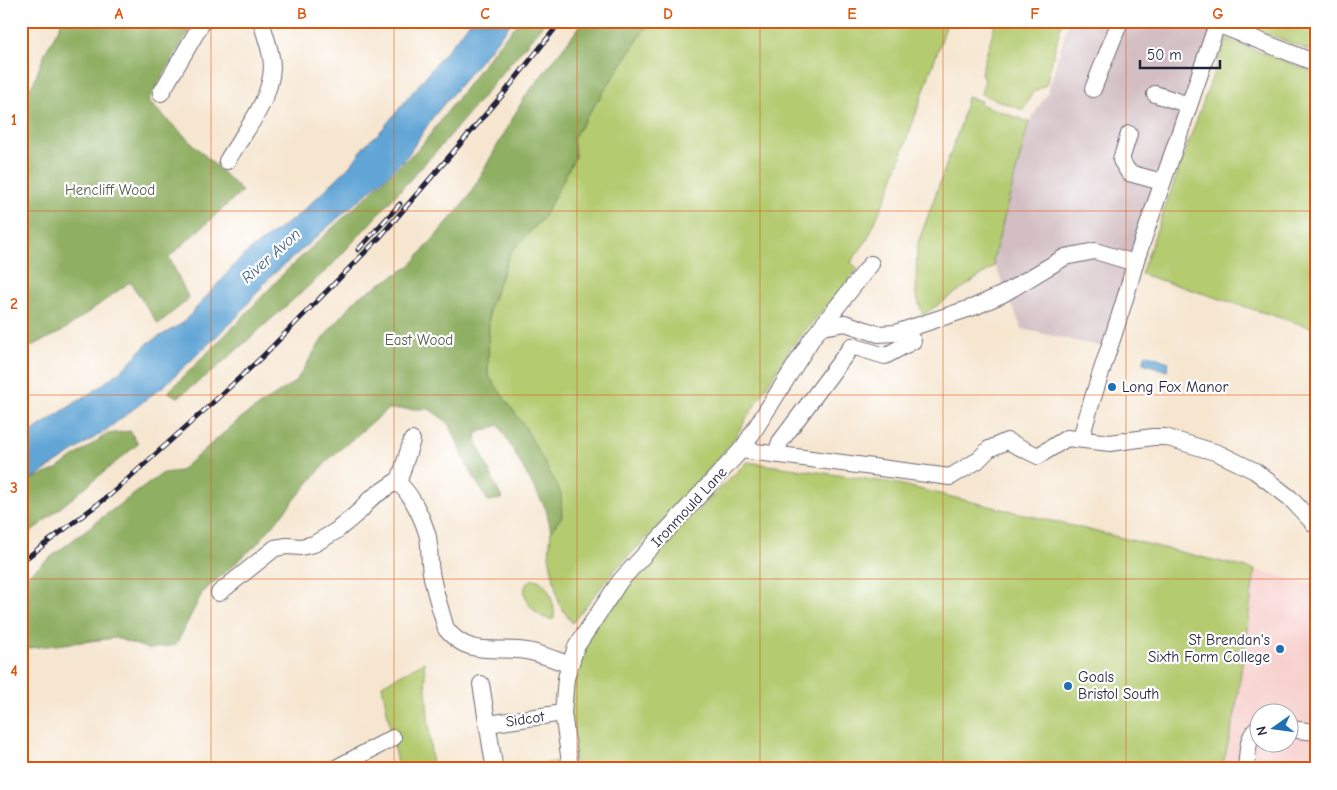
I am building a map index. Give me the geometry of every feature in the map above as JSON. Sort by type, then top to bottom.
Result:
[{"type":"street","points":[[161,93],[203,21]]},
{"type":"street","points":[[227,161],[256,113],[269,87],[272,66],[261,21]]},
{"type":"street","points":[[1093,89],[1120,21]]},
{"type":"street","points":[[1081,439],[1087,413],[1125,303],[1135,263],[1162,182],[1189,105],[1224,25],[1316,62]]},
{"type":"street","points":[[1155,94],[1189,105]]},
{"type":"street","points":[[1130,134],[1121,160],[1129,173],[1162,182]]},
{"type":"street","points":[[821,327],[845,322],[878,334],[895,333],[974,307],[1003,294],[1065,257],[1095,251],[1135,263]]},
{"type":"street","name":"Ironmould Lane","points":[[570,769],[563,714],[566,678],[576,647],[620,581],[741,450],[812,337],[871,264]]},
{"type":"street","points":[[776,454],[780,442],[852,346],[885,356],[913,340]]},
{"type":"street","points":[[741,450],[950,477],[978,462],[989,449],[1007,441],[1038,456],[1067,438],[1110,443],[1165,437],[1218,453],[1255,471],[1290,498],[1316,526]]},
{"type":"street","points":[[398,484],[412,440]]},
{"type":"street","points":[[219,593],[275,548],[287,546],[301,548],[314,544],[336,531],[361,510],[370,499],[395,482],[401,485],[424,525],[428,538],[431,573],[446,629],[451,635],[466,645],[478,649],[493,651],[518,650],[540,654],[570,665]]},
{"type":"street","name":"Sidcot","points":[[481,684],[494,765]]},
{"type":"street","name":"Sidcot","points":[[488,724],[563,714]]},
{"type":"street","points":[[1300,730],[1316,732]]},
{"type":"street","points":[[334,769],[393,738]]},
{"type":"street","points":[[1246,769],[1250,743]]},
{"type":"shaded area","points":[[1069,21],[1215,21],[1112,349],[1022,329],[993,260],[1029,122],[1047,94]]},
{"type":"shaded area","name":"St Brendan's Sixth Form College","points":[[1255,570],[1316,585],[1316,769],[1222,769],[1235,714]]},
{"type":"green space","name":"Hencliff Wood","points":[[60,21],[199,21],[189,31],[148,101],[242,191],[169,257],[189,299],[158,324],[130,282],[61,332],[21,351],[21,93],[33,84],[45,53],[61,24]]},
{"type":"green space","points":[[520,21],[546,21],[448,138],[330,267],[214,370],[178,397],[168,392],[286,271],[422,145],[498,45]]},
{"type":"green space","name":"East Wood","points":[[584,21],[650,21],[573,138],[575,157],[543,218],[510,253],[489,309],[488,375],[525,427],[561,493],[562,516],[551,531],[546,509],[499,425],[477,433],[476,442],[502,499],[488,501],[468,467],[449,423],[429,409],[388,409],[330,458],[256,545],[202,593],[176,645],[149,649],[116,638],[21,649],[21,580],[163,473],[180,471],[241,418],[296,381],[323,338],[357,298],[410,266],[468,198],[524,98]]},
{"type":"green space","points":[[650,21],[948,21],[890,188],[867,240],[851,262],[858,269],[791,347],[732,442],[671,513],[613,572],[572,623],[559,604],[549,556],[551,531],[562,516],[488,375],[489,309],[510,253],[543,218],[575,157],[573,138]]},
{"type":"green space","points":[[996,21],[1062,21],[1046,85],[1033,92],[1023,110],[981,94],[985,80],[981,73]]},
{"type":"green space","points":[[1233,21],[1316,21],[1316,53]]},
{"type":"green space","points":[[1226,39],[1316,73],[1316,329],[1141,274]]},
{"type":"green space","points":[[967,97],[981,101],[980,104],[1029,122],[993,260],[995,266],[923,315],[916,295],[917,246],[961,124]]},
{"type":"green space","points":[[130,431],[138,444],[21,540],[21,483],[55,470],[107,434]]},
{"type":"green space","points":[[747,462],[894,483],[1255,570],[1235,714],[1222,769],[575,769],[567,713],[574,667],[581,647],[624,582]]},
{"type":"green space","points":[[535,579],[540,581],[548,590],[554,608],[554,619],[540,615],[528,602],[525,588],[528,583]]},
{"type":"green space","points":[[424,662],[432,769],[398,769],[382,685]]},
{"type":"green space","points":[[555,762],[557,769],[497,769]]},
{"type":"water","name":"River Avon","points":[[471,21],[513,21],[433,117],[408,155],[390,173],[269,278],[235,319],[165,385],[106,430],[21,486],[21,438],[98,388],[125,367],[148,343],[183,323],[237,262],[250,250],[301,213],[352,164],[365,145],[380,132]]},
{"type":"water","points":[[1146,354],[1169,362],[1167,371],[1143,363]]},
{"type":"railway","points":[[21,562],[110,495],[262,357],[379,238],[505,92],[561,21]]},
{"type":"railway","points":[[358,250],[400,204]]},
{"type":"place","name":"Long Fox Manor","points":[[1112,387]]},
{"type":"place","name":"St Brendan's Sixth Form College","points":[[1280,649]]},
{"type":"place","name":"Goals Bristol South","points":[[1068,686]]}]
